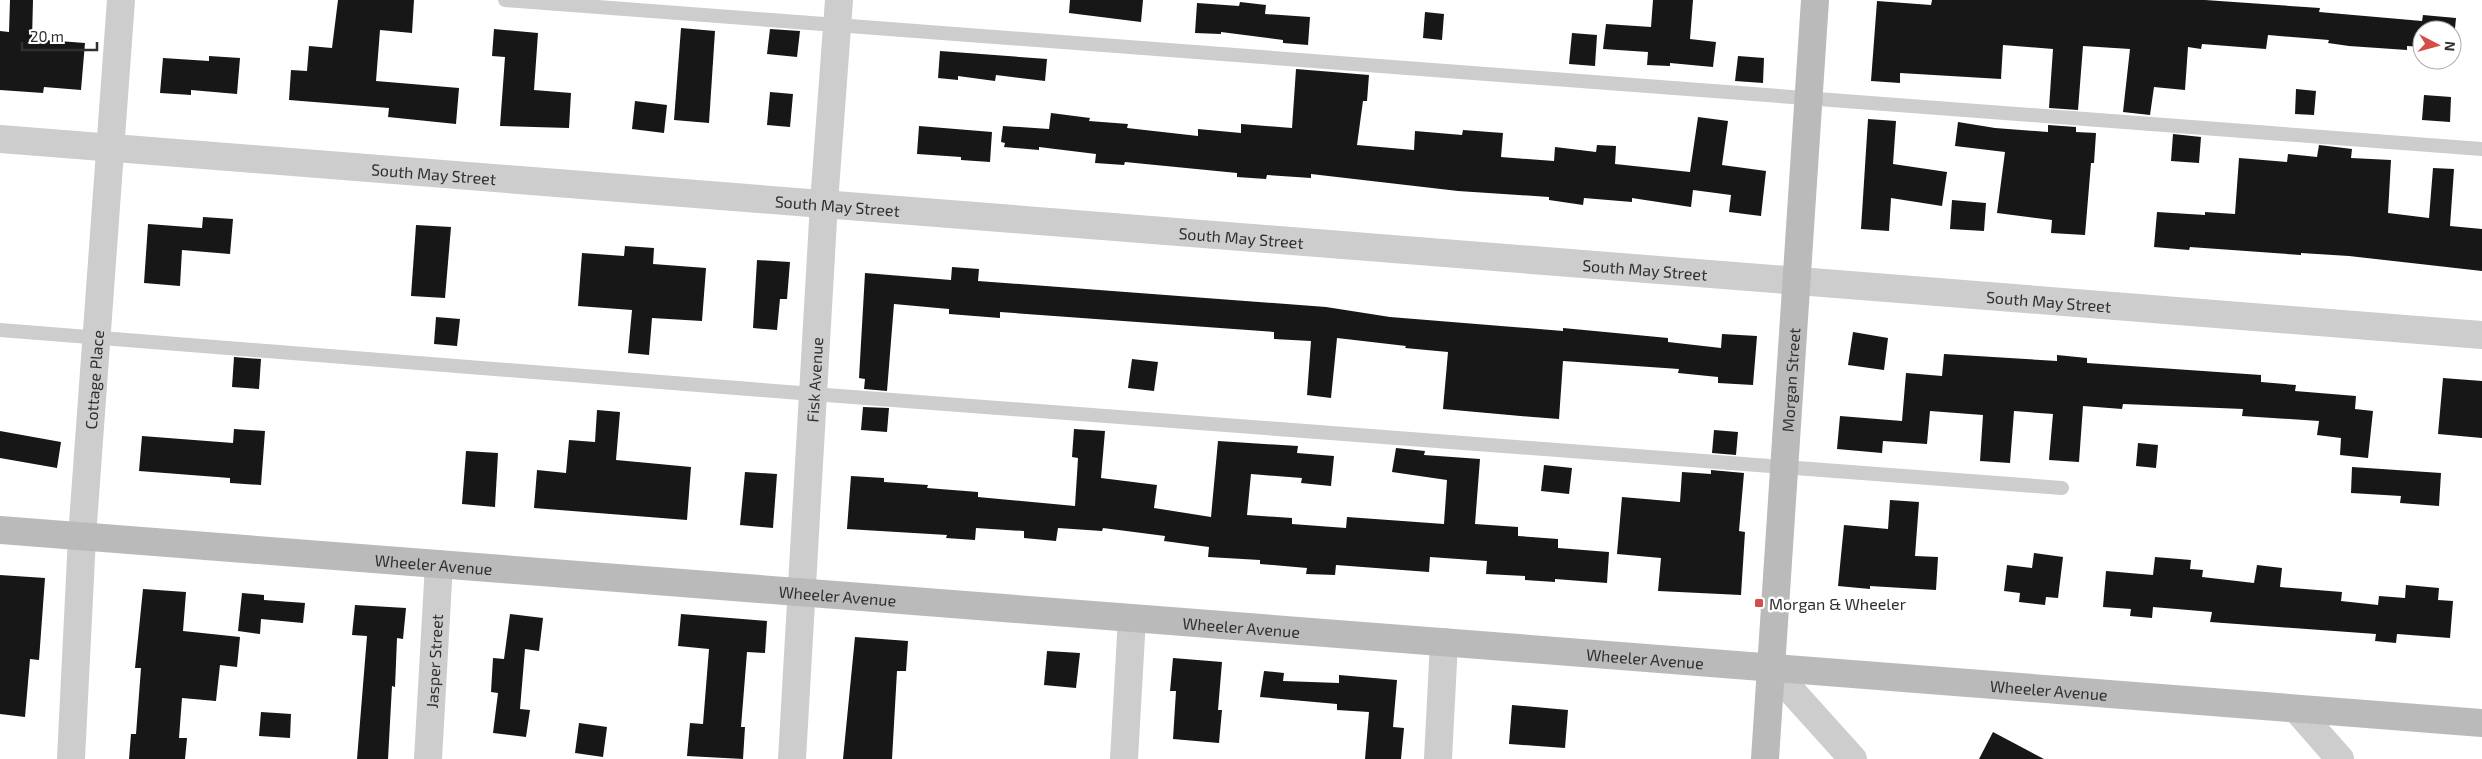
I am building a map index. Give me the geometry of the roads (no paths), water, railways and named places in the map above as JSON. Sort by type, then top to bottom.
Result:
[{"type":"street","name":"Cottage Place","points":[[71,759],[82,537],[121,0]]},
{"type":"street","name":"Morgan Street","points":[[1765,759],[1815,0]]},
{"type":"street","name":"Fisk Avenue","points":[[792,759],[824,203],[838,13]]},
{"type":"street","name":"South May Street","points":[[0,139],[2482,335]]},
{"type":"street","name":"Wheeler Avenue","points":[[0,530],[2482,723]]},
{"type":"street","name":"Jasper Street","points":[[428,759],[439,564]]},
{"type":"street","points":[[1124,759],[1132,618]]},
{"type":"street","points":[[1438,759],[1444,642]]},
{"type":"street","points":[[1771,668],[1853,759]]},
{"type":"street","points":[[2296,709],[2340,759]]},
{"type":"lane","points":[[505,0],[838,13],[1809,98],[2482,149]]},
{"type":"lane","points":[[0,330],[813,394],[2062,488]]},
{"type":"place","name":"Morgan & Wheeler","points":[[1759,603]]}]
